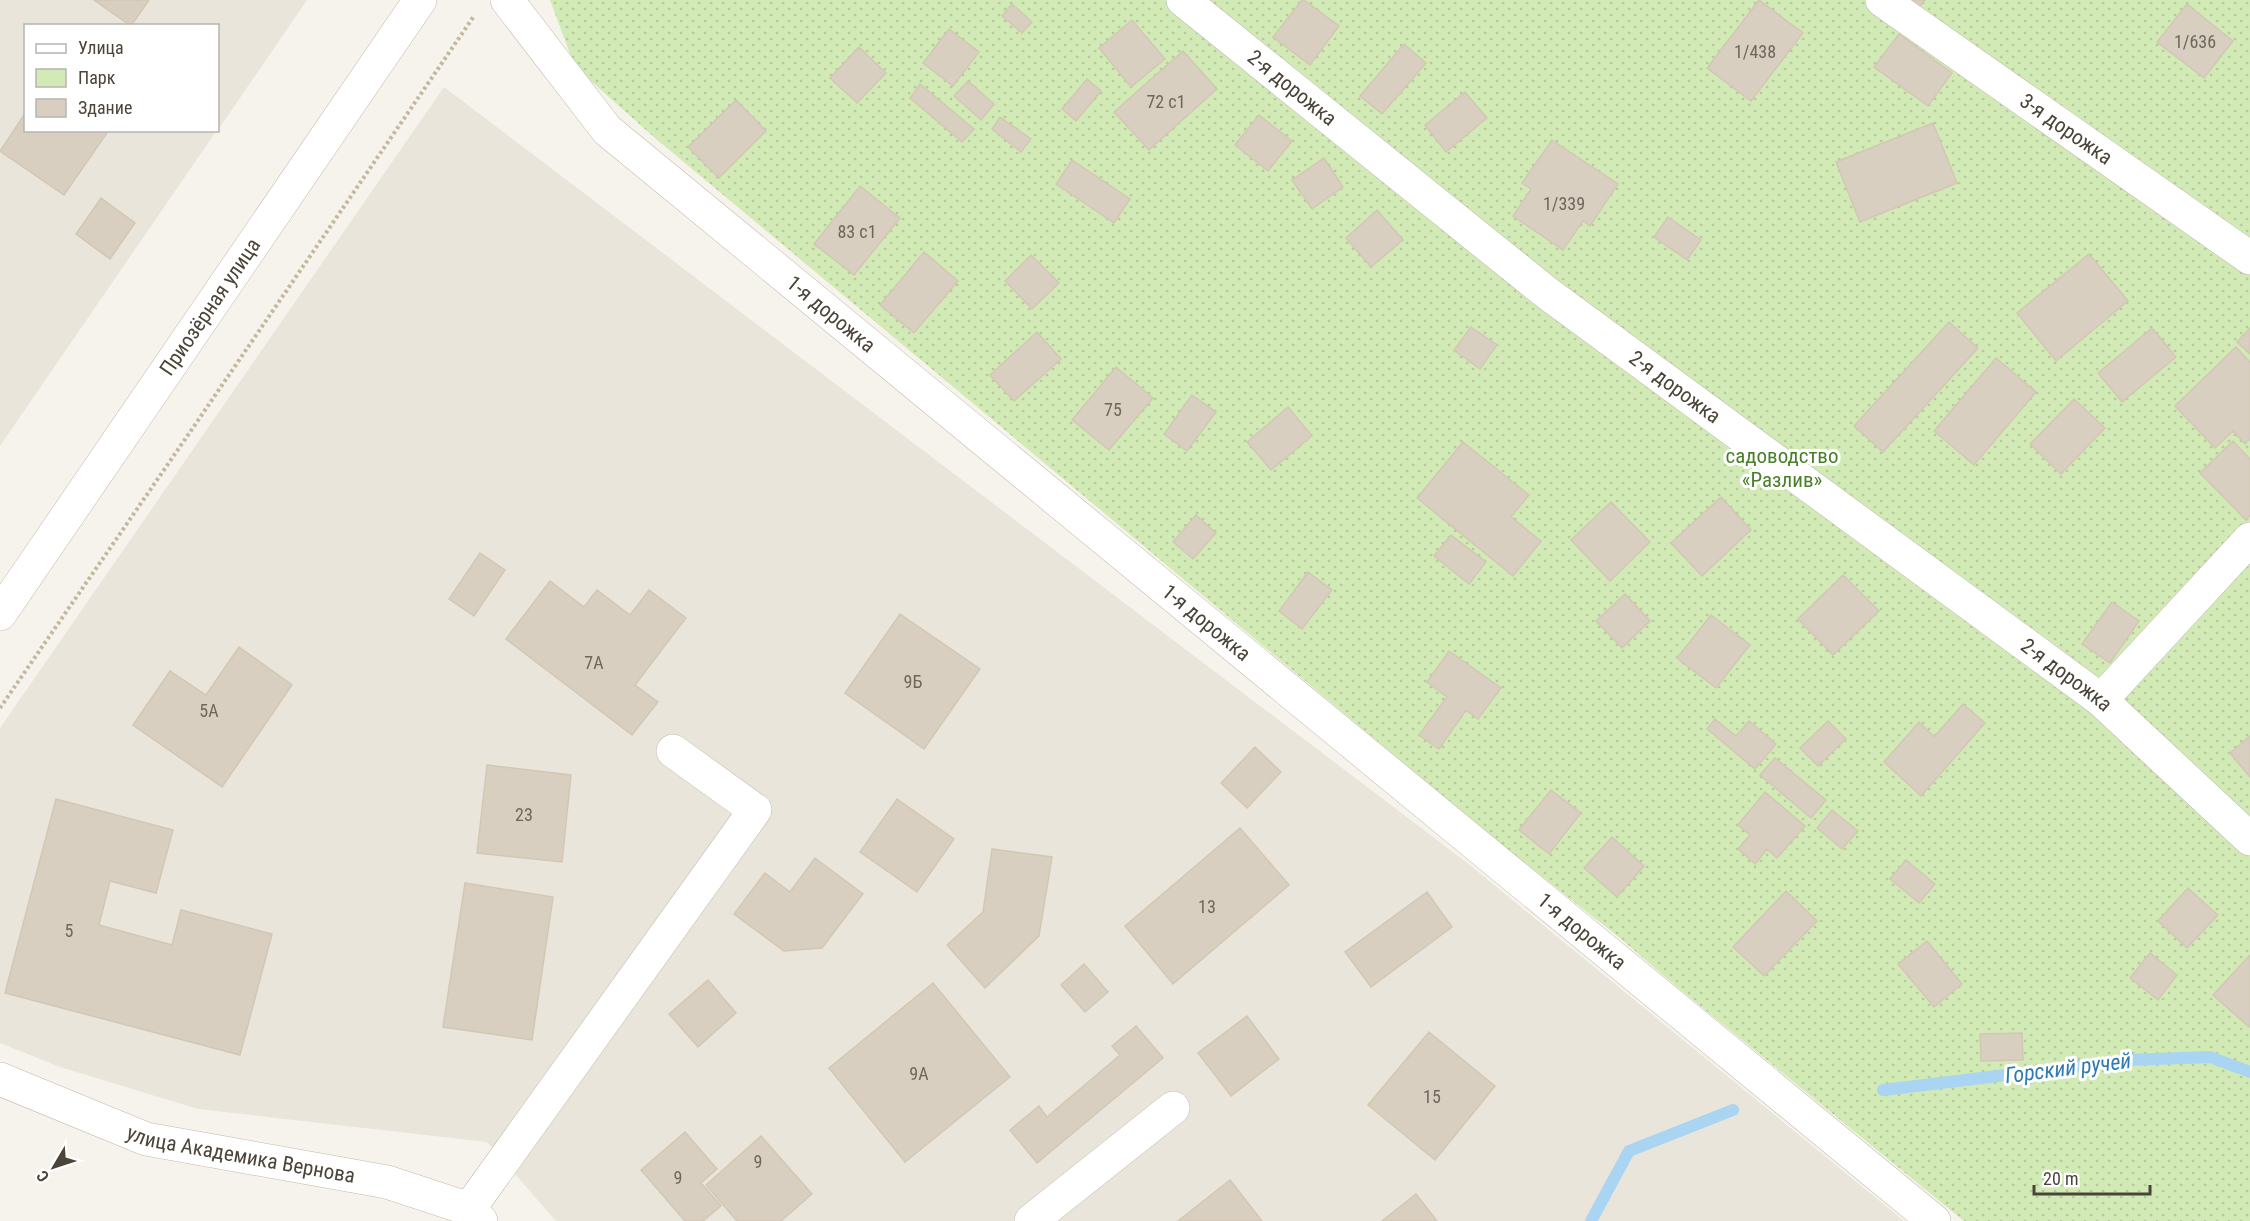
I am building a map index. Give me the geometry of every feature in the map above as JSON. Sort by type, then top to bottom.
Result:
[{"type":"street","name":"Приозёрная улица","points":[[0,614],[420,0]]},
{"type":"street","name":"2-я дорожка","points":[[1183,0],[1547,293],[2101,700],[2250,839]]},
{"type":"street","name":"3-я дорожка","points":[[1882,0],[2250,258]]},
{"type":"street","name":"1-я дорожка","points":[[492,5],[607,130],[1934,1221]]},
{"type":"street","points":[[2101,700],[2250,539]]},
{"type":"street","points":[[475,1215],[755,810],[673,751]]},
{"type":"street","name":"улица Академика Вернова","points":[[0,1079],[146,1139],[387,1182],[475,1215]]},
{"type":"street","points":[[1031,1221],[1173,1108]]},
{"type":"path","points":[[0,708],[492,5]]},
{"type":"shaded area","points":[[0,0],[307,0],[219,129],[219,24],[24,24],[24,132],[216,132],[0,446]]},
{"type":"shaded area","points":[[444,87],[1466,862],[1904,1221],[556,1221],[487,1142],[198,1109],[60,1067],[0,1043],[0,728]]},
{"type":"green space","name":"садоводство «Разлив»","points":[[550,0],[2250,0],[2250,1221],[1964,1221],[1620,938],[1503,846],[655,138],[575,67]]},
{"type":"building","points":[[94,0],[149,0],[132,24],[128,24]]},
{"type":"building","points":[[1302,0],[1339,26],[1310,65],[1273,37]]},
{"type":"building","points":[[1759,0],[1803,33],[1751,101],[1707,68]]},
{"type":"building","points":[[1903,0],[1925,0],[1915,11]]},
{"type":"building","points":[[1012,4],[1032,22],[1022,33],[1002,16]]},
{"type":"building","points":[[2187,4],[2233,41],[2204,78],[2157,42]]},
{"type":"building","points":[[1132,20],[1165,59],[1131,87],[1099,48]]},
{"type":"building","points":[[949,29],[979,52],[953,86],[923,63]]},
{"type":"building","points":[[1899,34],[1952,73],[1928,106],[1874,67]]},
{"type":"building","points":[[1404,44],[1426,63],[1382,114],[1360,96]]},
{"type":"building","points":[[859,47],[886,73],[857,103],[830,78]]},
{"type":"building","points":[[1183,51],[1217,89],[1149,150],[1114,112]]},
{"type":"building","points":[[1087,79],[1101,91],[1076,121],[1062,109]]},
{"type":"building","points":[[968,81],[994,104],[981,120],[954,96]]},
{"type":"building","points":[[920,84],[974,129],[962,142],[910,98]]},
{"type":"building","points":[[1465,92],[1487,118],[1446,152],[1425,125]]},
{"type":"building","points":[[736,100],[766,131],[719,178],[688,147]]},
{"type":"building","points":[[24,115],[24,132],[108,132],[64,195],[0,151]]},
{"type":"building","points":[[1259,115],[1292,141],[1268,171],[1235,145]]},
{"type":"building","points":[[1000,117],[1031,139],[1021,152],[992,129]]},
{"type":"building","points":[[1933,123],[1957,183],[1860,222],[1836,162]]},
{"type":"building","points":[[1552,140],[1618,184],[1590,226],[1583,221],[1563,250],[1513,216],[1531,189],[1522,183]]},
{"type":"building","points":[[1324,158],[1343,187],[1312,209],[1292,180]]},
{"type":"building","points":[[1072,160],[1130,199],[1114,223],[1056,184]]},
{"type":"building","points":[[860,186],[900,218],[854,275],[814,244]]},
{"type":"building","points":[[101,198],[135,223],[110,259],[76,234]]},
{"type":"building","points":[[1377,210],[1403,240],[1371,267],[1346,238]]},
{"type":"building","points":[[1668,217],[1701,240],[1687,260],[1654,237]]},
{"type":"building","points":[[924,252],[958,281],[914,333],[880,305]]},
{"type":"building","points":[[2089,254],[2128,301],[2056,361],[2017,313]]},
{"type":"building","points":[[1031,255],[1059,283],[1032,309],[1005,281]]},
{"type":"building","points":[[1949,322],[1978,348],[1883,452],[1854,426]]},
{"type":"building","points":[[1471,327],[1497,345],[1480,369],[1454,350]]},
{"type":"building","points":[[2152,328],[2176,357],[2122,402],[2098,373]]},
{"type":"building","points":[[2250,328],[2250,354],[2237,342]]},
{"type":"building","points":[[1037,332],[1061,359],[1014,401],[990,375]]},
{"type":"building","points":[[2236,347],[2250,362],[2250,439],[2245,444],[2233,431],[2215,448],[2175,406]]},
{"type":"building","points":[[1996,358],[2036,392],[1974,465],[1934,431]]},
{"type":"building","points":[[1116,367],[1153,398],[1109,450],[1072,420]]},
{"type":"building","points":[[1192,395],[1216,412],[1187,451],[1164,434]]},
{"type":"building","points":[[2074,399],[2105,428],[2061,474],[2030,444]]},
{"type":"building","points":[[1288,407],[1312,436],[1271,470],[1247,442]]},
{"type":"building","points":[[2233,441],[2250,459],[2250,515],[2246,520],[2200,473]]},
{"type":"building","points":[[1463,442],[1529,495],[1511,517],[1541,541],[1513,576],[1417,498]]},
{"type":"building","points":[[1721,497],[1751,530],[1702,576],[1671,543]]},
{"type":"building","points":[[1611,502],[1650,542],[1610,581],[1571,540]]},
{"type":"building","points":[[1196,515],[1216,533],[1193,559],[1173,542]]},
{"type":"building","points":[[1451,535],[1486,562],[1469,584],[1434,556]]},
{"type":"building","points":[[480,553],[505,570],[474,616],[449,599]]},
{"type":"building","points":[[1308,572],[1332,590],[1302,629],[1279,611]]},
{"type":"building","points":[[1843,575],[1879,611],[1833,655],[1798,619]]},
{"type":"building","points":[[550,581],[584,607],[597,590],[630,615],[649,590],[686,618],[635,685],[658,702],[632,735],[506,639]]},
{"type":"building","points":[[1625,594],[1650,621],[1622,648],[1596,621]]},
{"type":"building","points":[[2112,602],[2139,621],[2110,663],[2082,644]]},
{"type":"building","points":[[900,614],[980,669],[924,749],[845,693]]},
{"type":"building","points":[[1711,615],[1750,645],[1716,688],[1677,658]]},
{"type":"building","points":[[239,647],[292,685],[222,787],[133,725],[170,671],[206,695]]},
{"type":"building","points":[[1449,651],[1501,688],[1478,719],[1466,710],[1439,749],[1419,735],[1447,697],[1427,682]]},
{"type":"building","points":[[1963,704],[1985,723],[1921,796],[1884,762],[1919,722],[1934,737]]},
{"type":"building","points":[[1715,719],[1736,736],[1749,721],[1776,744],[1755,769],[1707,729]]},
{"type":"building","points":[[1828,721],[1846,739],[1818,766],[1800,748]]},
{"type":"building","points":[[2250,736],[2250,777],[2230,753]]},
{"type":"building","points":[[1255,747],[1281,772],[1247,808],[1221,783]]},
{"type":"building","points":[[1775,758],[1826,800],[1811,818],[1760,775]]},
{"type":"building","points":[[487,765],[571,775],[562,862],[477,853]]},
{"type":"building","points":[[1551,790],[1581,813],[1549,854],[1519,830]]},
{"type":"building","points":[[1765,792],[1805,826],[1777,858],[1767,849],[1755,864],[1738,849],[1750,835],[1738,825]]},
{"type":"building","points":[[56,799],[173,830],[156,893],[110,881],[99,925],[172,945],[181,910],[272,934],[240,1055],[5,993]]},
{"type":"building","points":[[897,799],[954,839],[917,892],[860,852]]},
{"type":"building","points":[[1832,810],[1858,831],[1842,849],[1817,828]]},
{"type":"building","points":[[1240,828],[1289,885],[1173,984],[1125,926]]},
{"type":"building","points":[[1612,837],[1644,866],[1617,897],[1584,868]]},
{"type":"building","points":[[992,849],[1052,857],[1039,936],[985,988],[947,945],[983,912]]},
{"type":"building","points":[[815,858],[863,894],[822,948],[784,951],[734,914],[765,873],[790,892]]},
{"type":"building","points":[[1906,860],[1935,884],[1919,903],[1890,879]]},
{"type":"building","points":[[465,883],[553,897],[532,1040],[443,1027]]},
{"type":"building","points":[[2188,888],[2218,915],[2187,948],[2158,921]]},
{"type":"building","points":[[1786,891],[1817,921],[1764,976],[1733,947]]},
{"type":"building","points":[[1427,892],[1452,927],[1371,987],[1345,952]]},
{"type":"building","points":[[1927,941],[1962,984],[1934,1007],[1898,964]]},
{"type":"building","points":[[2150,953],[2177,975],[2158,1000],[2130,978]]},
{"type":"building","points":[[2250,955],[2250,1026],[2249,1027],[2213,995]]},
{"type":"building","points":[[1084,964],[1108,992],[1085,1012],[1061,985]]},
{"type":"building","points":[[708,980],[736,1013],[698,1047],[669,1014]]},
{"type":"building","points":[[933,983],[1010,1077],[905,1162],[829,1068]]},
{"type":"building","points":[[1247,1016],[1279,1059],[1231,1096],[1198,1053]]},
{"type":"building","points":[[1136,1026],[1163,1058],[1037,1163],[1010,1130],[1039,1106],[1047,1117],[1120,1055],[1112,1046]]},
{"type":"building","points":[[1429,1032],[1495,1086],[1435,1160],[1368,1105]]},
{"type":"building","points":[[2022,1033],[2023,1060],[1981,1061],[1980,1034]]},
{"type":"building","points":[[685,1132],[717,1169],[701,1183],[721,1206],[703,1221],[685,1221],[641,1170]]},
{"type":"building","points":[[761,1136],[812,1194],[781,1221],[737,1221],[706,1185]]},
{"type":"building","points":[[1230,1180],[1262,1221],[1178,1221]]},
{"type":"building","points":[[1416,1194],[1437,1221],[1382,1221]]},
{"type":"waterway","name":"Горский ручей","points":[[1883,1090],[2129,1060],[2210,1057],[2250,1072]]},
{"type":"waterway","name":"Горский ручей","points":[[1591,1221],[1629,1151],[1733,1110]]}]
